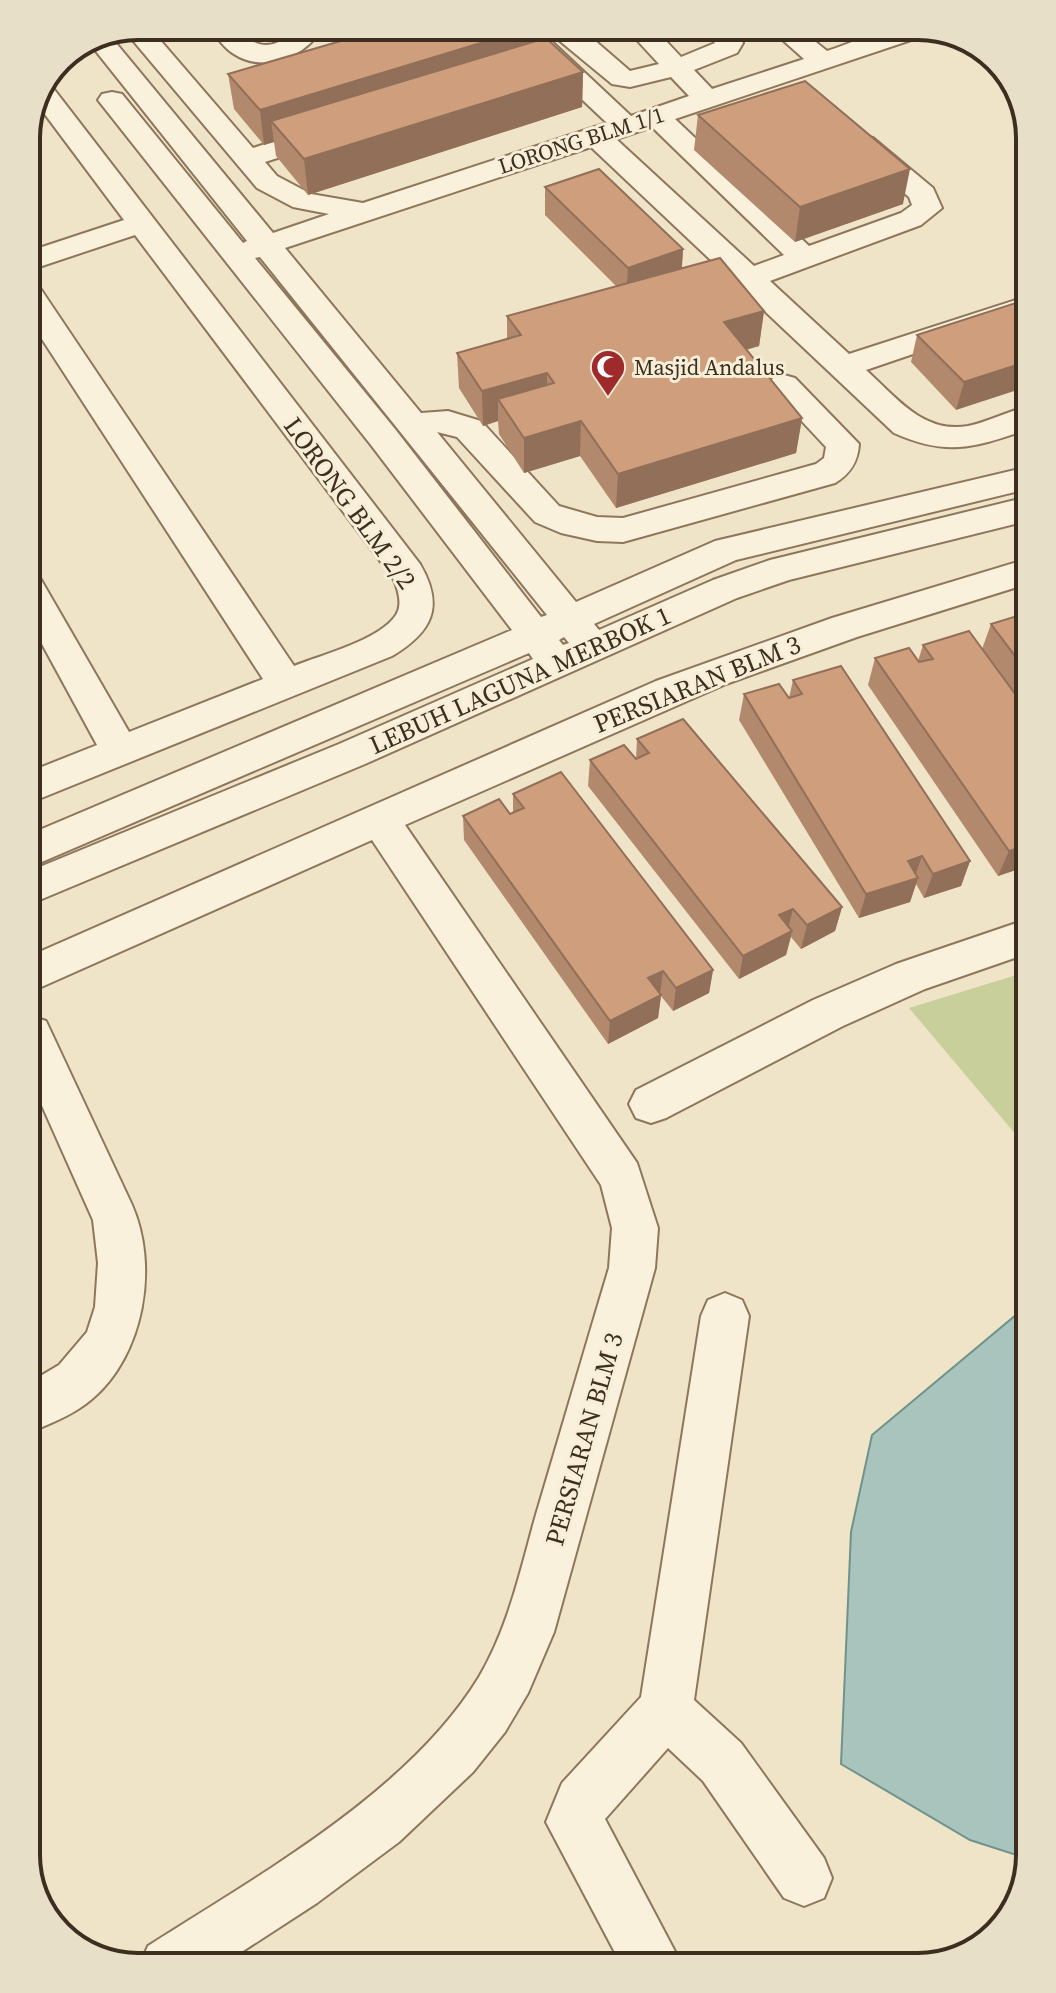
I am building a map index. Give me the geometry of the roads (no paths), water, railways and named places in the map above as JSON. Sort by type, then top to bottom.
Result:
[{"type":"street","points":[[146,40],[267,182],[303,201],[365,212]]},
{"type":"street","points":[[234,40],[241,48],[257,54],[297,44],[300,40]]},
{"type":"street","points":[[535,40],[626,126]]},
{"type":"street","points":[[575,40],[622,78],[630,79],[677,68],[728,47],[728,40]]},
{"type":"street","points":[[650,40],[707,99]]},
{"type":"street","points":[[797,40],[823,61]]},
{"type":"street","points":[[871,40],[876,44]]},
{"type":"street","name":"LORONG BLM 1/1","points":[[235,255],[888,40]]},
{"type":"street","points":[[105,46],[594,648]]},
{"type":"street","points":[[526,69],[556,60]]},
{"type":"street","points":[[255,80],[314,62]]},
{"type":"street","points":[[93,76],[373,425],[546,650]]},
{"type":"street","points":[[778,76],[803,95]]},
{"type":"street","points":[[195,98],[225,89]]},
{"type":"street","name":"LORONG BLM 2/2","points":[[40,784],[287,685],[397,637],[415,614],[416,587],[47,100]]},
{"type":"street","points":[[656,116],[804,258]]},
{"type":"street","points":[[747,279],[911,219],[927,208],[923,194],[839,125]]},
{"type":"street","points":[[247,159],[350,126]]},
{"type":"street","points":[[596,136],[906,425],[933,438],[964,438],[1016,421]]},
{"type":"street","points":[[267,182],[271,195],[297,234]]},
{"type":"street","points":[[40,258],[140,224]]},
{"type":"street","points":[[843,367],[1016,309]]},
{"type":"street","points":[[40,312],[287,685]]},
{"type":"street","points":[[414,425],[455,421],[469,429],[547,514],[573,525],[623,530],[823,475],[842,461],[843,444],[784,385]]},
{"type":"street","name":"LEBUH LAGUNA MERBOK 1","points":[[40,884],[352,754],[430,717],[546,650],[571,620],[727,550],[1016,481]]},
{"type":"street","name":"LEBUH LAGUNA MERBOK 1","points":[[40,847],[546,650],[594,648],[725,589],[782,569],[1016,512]]},
{"type":"street","name":"PERSIARAN BLM 3","points":[[40,971],[669,691],[755,657],[1016,575]]},
{"type":"street","points":[[40,608],[120,751]]},
{"type":"street","name":"PERSIARAN BLM 3","points":[[188,1953],[317,1869],[382,1821],[429,1778],[487,1712],[511,1672],[528,1632],[632,1268],[635,1228],[621,1177],[380,820]]},
{"type":"street","points":[[651,1104],[828,1013],[911,976],[1016,940]]},
{"type":"street","points":[[40,1054],[116,1220],[122,1246],[123,1282],[112,1334],[95,1361],[76,1381],[40,1402]]},
{"type":"street","points":[[647,1953],[597,1858],[574,1822],[582,1803],[666,1710],[725,1316]]},
{"type":"street","points":[[666,1710],[722,1762],[804,1878]]},
{"type":"water","points":[[1016,1315],[1016,1855],[970,1840],[841,1764],[851,1532],[872,1435]]},
{"type":"place","name":"Masjid Andalus","points":[[608,398]]}]
